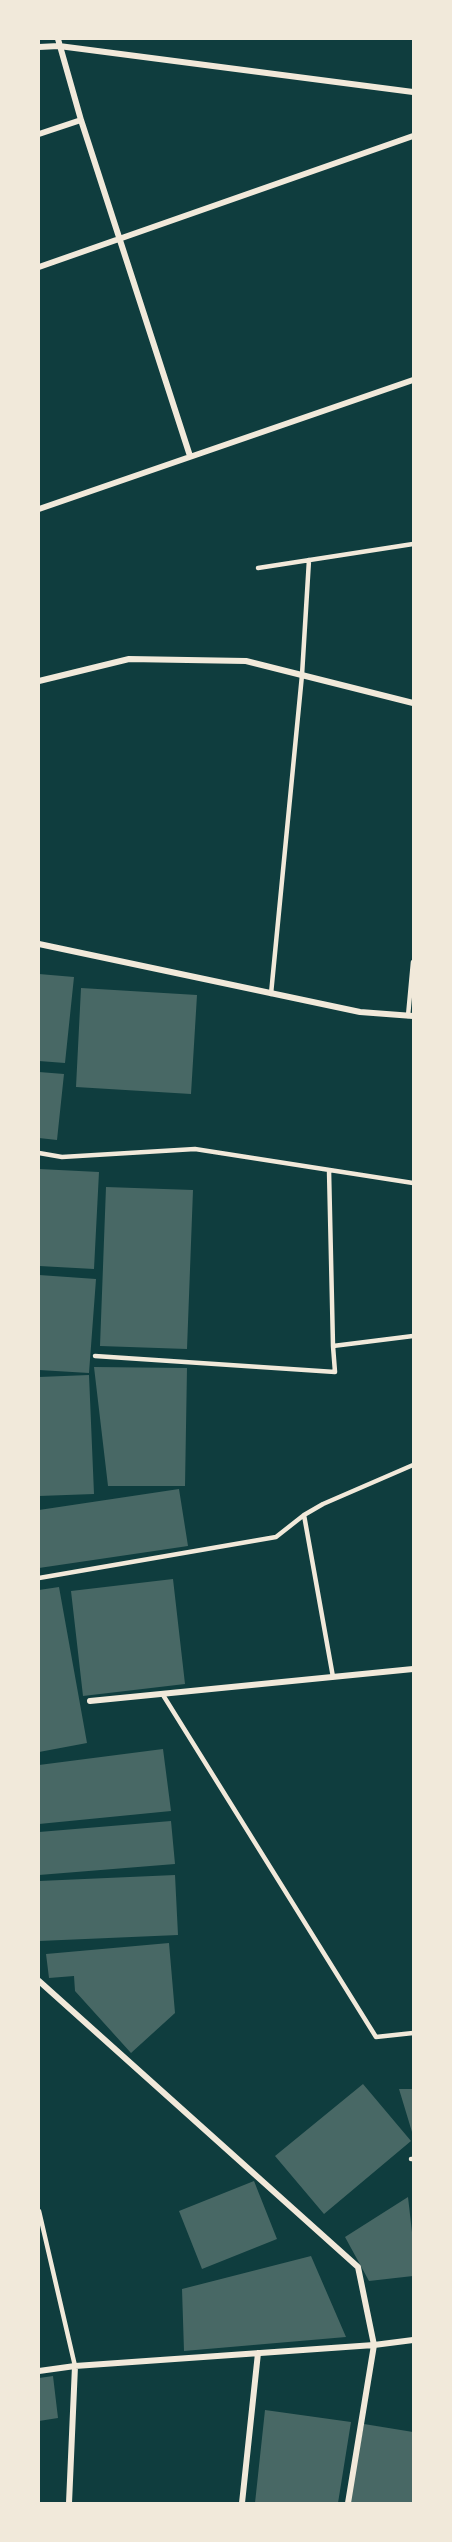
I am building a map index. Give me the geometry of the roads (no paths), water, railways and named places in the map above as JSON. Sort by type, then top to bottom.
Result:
[{"type":"street","points":[[58,43],[190,456]]},
{"type":"street","points":[[39,47],[58,43],[413,92]]},
{"type":"street","points":[[39,134],[81,120]]},
{"type":"street","points":[[39,267],[413,136]]},
{"type":"street","points":[[39,509],[413,381]]},
{"type":"street","points":[[39,681],[129,659],[246,661],[413,703]]},
{"type":"street","points":[[39,944],[360,1012],[411,1016]]},
{"type":"street","points":[[90,1701],[413,1669]]},
{"type":"street","points":[[39,1981],[358,2267],[374,2345],[348,2503]]},
{"type":"street","points":[[39,2371],[75,2366],[374,2345],[413,2340]]},
{"type":"street","points":[[242,2503],[258,2353]]},
{"type":"street","points":[[69,2503],[75,2366]]},
{"type":"lane","points":[[258,568],[413,544]]},
{"type":"lane","points":[[271,994],[302,675],[309,560]]},
{"type":"lane","points":[[411,1016],[413,962]]},
{"type":"lane","points":[[39,1153],[62,1157],[195,1149],[413,1183]]},
{"type":"lane","points":[[95,1356],[334,1372],[329,1170]]},
{"type":"lane","points":[[333,1346],[413,1336]]},
{"type":"lane","points":[[39,1578],[276,1537],[304,1515],[413,1465]]},
{"type":"lane","points":[[304,1515],[333,1677]]},
{"type":"lane","points":[[163,1695],[376,2037],[413,2033]]},
{"type":"lane","points":[[39,2213],[75,2366]]}]
